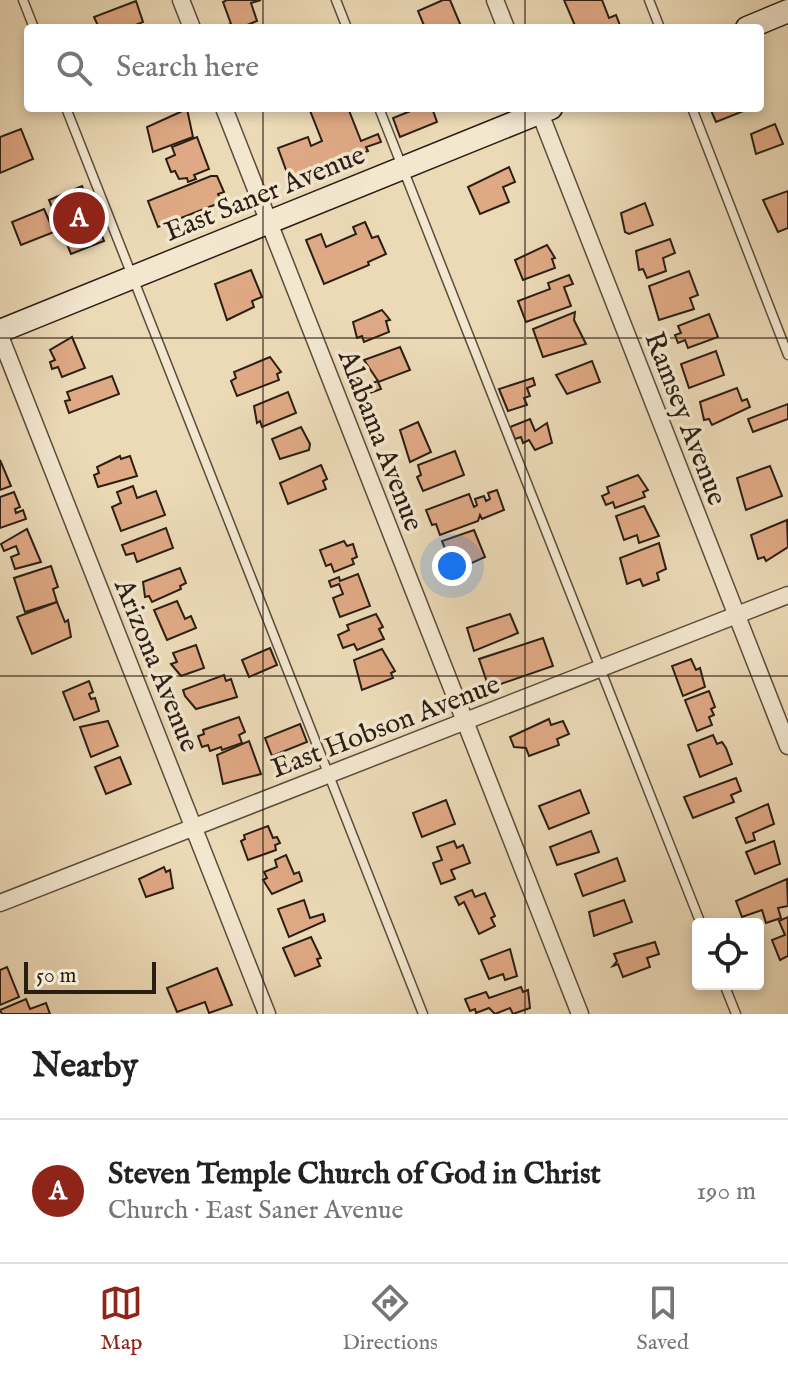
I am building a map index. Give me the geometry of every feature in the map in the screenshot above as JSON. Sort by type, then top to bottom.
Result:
[{"type":"street","points":[[181,0],[190,24]]},
{"type":"street","points":[[495,0],[504,24]]},
{"type":"street","points":[[757,24],[788,11]]},
{"type":"street","name":"Alabama Avenue","points":[[226,112],[580,1014]]},
{"type":"street","name":"East Saner Avenue","points":[[0,334],[538,112]]},
{"type":"street","name":"Ramsey Avenue","points":[[544,112],[788,746]]},
{"type":"street","name":"Arizona Avenue","points":[[0,334],[267,1014]]},
{"type":"street","name":"East Hobson Avenue","points":[[0,903],[788,595]]},
{"type":"lane","points":[[23,0],[32,24]]},
{"type":"lane","points":[[336,0],[345,24]]},
{"type":"lane","points":[[649,0],[658,24]]},
{"type":"lane","points":[[68,112],[423,1014]]},
{"type":"lane","points":[[381,112],[699,918]]},
{"type":"lane","points":[[694,112],[788,355]]},
{"type":"lane","points":[[726,990],[736,1014]]},
{"type":"building","points":[[261,0],[251,3],[257,21],[231,24],[223,2]]},
{"type":"building","points":[[450,0],[460,24],[423,24],[418,11]]},
{"type":"building","points":[[564,0],[602,0],[609,18],[616,15],[619,24],[574,24]]},
{"type":"building","points":[[136,1],[143,22],[97,24],[94,17]]},
{"type":"building","points":[[180,112],[188,112],[193,137],[153,152],[147,127]]},
{"type":"building","points":[[311,112],[350,112],[361,141],[378,134],[381,142],[366,147],[368,151],[290,181],[278,148],[308,137],[311,146],[322,141]]},
{"type":"building","points":[[408,112],[433,112],[437,122],[400,137],[393,118]]},
{"type":"building","points":[[712,112],[741,112],[716,122]]},
{"type":"building","points":[[775,124],[783,144],[756,154],[751,134]]},
{"type":"building","points":[[21,129],[33,159],[0,173],[0,137]]},
{"type":"building","points":[[197,137],[209,169],[194,175],[196,179],[188,182],[187,178],[179,179],[175,171],[171,172],[166,159],[175,155],[172,147]]},
{"type":"building","points":[[509,167],[515,182],[503,187],[509,202],[480,214],[468,187]]},
{"type":"building","points":[[217,176],[224,192],[218,194],[222,202],[158,227],[148,201]]},
{"type":"building","points":[[82,186],[104,241],[71,254],[49,200]]},
{"type":"building","points":[[788,191],[788,228],[778,232],[763,200]]},
{"type":"building","points":[[645,203],[653,225],[629,234],[625,232],[621,213]]},
{"type":"building","points":[[44,209],[54,232],[21,245],[12,222]]},
{"type":"building","points":[[365,222],[372,238],[378,236],[386,254],[368,262],[369,265],[324,284],[306,240],[321,234],[326,247],[356,234],[353,227]]},
{"type":"building","points":[[670,239],[675,253],[663,258],[666,271],[647,278],[643,269],[639,270],[636,251]]},
{"type":"building","points":[[547,245],[555,258],[552,259],[555,268],[523,280],[515,260]]},
{"type":"building","points":[[251,270],[262,297],[252,301],[254,307],[227,320],[215,284]]},
{"type":"building","points":[[689,271],[698,295],[690,298],[694,309],[659,320],[649,286]]},
{"type":"building","points":[[569,275],[573,284],[564,287],[571,306],[526,322],[518,301],[550,289],[548,283]]},
{"type":"building","points":[[382,310],[390,320],[386,321],[389,332],[364,342],[362,336],[357,338],[353,322]]},
{"type":"building","points":[[575,312],[574,320],[586,344],[543,357],[533,329]]},
{"type":"building","points":[[709,314],[718,337],[688,348],[685,340],[678,343],[675,335],[681,333],[678,326]]},
{"type":"building","points":[[72,337],[85,368],[62,377],[58,367],[52,369],[50,362],[55,360],[50,350]]},
{"type":"building","points":[[400,347],[410,370],[378,382],[381,389],[370,393],[367,385],[378,381],[364,360]]},
{"type":"building","points":[[716,351],[724,375],[689,388],[681,364]]},
{"type":"building","points":[[270,357],[281,372],[277,374],[279,380],[237,396],[231,381],[236,378],[234,372]]},
{"type":"building","points":[[592,361],[600,382],[567,394],[556,375]]},
{"type":"building","points":[[112,376],[119,394],[69,413],[65,401],[70,400],[67,392]]},
{"type":"building","points":[[533,378],[535,385],[527,388],[530,396],[524,398],[527,405],[508,411],[499,389]]},
{"type":"building","points":[[737,388],[742,401],[747,399],[750,407],[712,425],[709,419],[704,420],[700,402]]},
{"type":"building","points":[[288,392],[296,413],[262,427],[260,421],[257,423],[254,406]]},
{"type":"building","points":[[788,404],[788,419],[753,432],[748,419]]},
{"type":"building","points":[[530,419],[535,431],[547,423],[552,443],[535,450],[529,440],[523,443],[521,437],[515,439],[510,427]]},
{"type":"building","points":[[418,422],[431,452],[410,462],[400,430]]},
{"type":"building","points":[[301,427],[310,444],[309,450],[280,459],[272,439]]},
{"type":"building","points":[[455,451],[464,475],[423,491],[417,477],[421,475],[418,465]]},
{"type":"building","points":[[120,456],[121,459],[130,456],[137,476],[98,487],[94,475],[99,473],[97,467]]},
{"type":"building","points":[[0,460],[11,486],[0,490]]},
{"type":"building","points":[[321,465],[327,479],[323,481],[326,489],[288,504],[280,483]]},
{"type":"building","points":[[770,466],[782,496],[746,510],[737,478]]},
{"type":"building","points":[[638,475],[648,490],[643,492],[645,497],[615,508],[613,502],[606,505],[602,496],[609,493],[607,487]]},
{"type":"building","points":[[133,486],[137,498],[156,491],[165,515],[121,531],[112,507],[121,503],[117,492]]},
{"type":"building","points":[[497,490],[504,510],[482,519],[480,515],[478,521],[440,535],[436,524],[432,525],[426,510],[469,494],[474,507],[477,505],[475,499],[484,496],[486,501],[490,499],[488,493]]},
{"type":"building","points":[[14,492],[20,507],[15,509],[16,513],[23,510],[26,519],[0,528],[0,497]]},
{"type":"building","points":[[644,506],[659,536],[639,543],[637,535],[624,540],[616,516]]},
{"type":"building","points":[[787,520],[788,547],[766,561],[764,557],[758,559],[751,535]]},
{"type":"building","points":[[166,528],[173,548],[137,562],[134,553],[126,555],[122,545]]},
{"type":"building","points":[[27,529],[41,562],[15,569],[11,557],[19,554],[16,546],[4,551],[1,544]]},
{"type":"building","points":[[474,530],[485,557],[454,571],[442,541]]},
{"type":"building","points":[[344,541],[347,546],[353,544],[357,557],[352,559],[354,564],[334,572],[331,564],[326,566],[320,550]]},
{"type":"building","points":[[659,543],[666,569],[657,573],[659,580],[643,586],[640,579],[627,584],[620,558]]},
{"type":"building","points":[[51,566],[58,587],[53,589],[57,602],[25,612],[14,578]]},
{"type":"building","points":[[180,568],[186,583],[180,586],[181,589],[152,602],[149,596],[145,597],[143,582]]},
{"type":"building","points":[[358,574],[370,606],[340,617],[333,598],[343,594],[339,584],[331,587],[329,581],[339,577],[340,581]]},
{"type":"building","points":[[177,601],[185,619],[191,616],[196,628],[167,640],[154,610]]},
{"type":"building","points":[[57,602],[65,622],[68,620],[71,637],[32,654],[17,617]]},
{"type":"building","points":[[376,614],[383,627],[379,629],[384,639],[357,650],[354,644],[343,648],[338,635],[349,630],[347,625]]},
{"type":"building","points":[[510,614],[518,633],[474,651],[467,628]]},
{"type":"building","points":[[543,638],[553,666],[489,688],[479,659]]},
{"type":"building","points":[[196,645],[204,668],[181,676],[171,664],[177,662],[173,653]]},
{"type":"building","points":[[270,648],[277,665],[249,677],[242,660]]},
{"type":"building","points":[[382,649],[395,671],[391,673],[393,678],[362,690],[354,660]]},
{"type":"building","points":[[691,659],[696,670],[700,668],[705,687],[683,696],[672,666]]},
{"type":"building","points":[[224,675],[226,681],[231,679],[237,697],[196,709],[185,696],[183,690]]},
{"type":"building","points":[[89,681],[93,692],[89,694],[91,699],[95,698],[99,711],[74,720],[63,692]]},
{"type":"building","points":[[709,691],[715,707],[711,709],[714,715],[709,717],[712,725],[697,731],[685,700]]},
{"type":"building","points":[[239,717],[245,732],[239,735],[242,743],[222,750],[221,747],[210,751],[208,745],[202,747],[198,736],[204,734],[203,730]]},
{"type":"building","points":[[549,719],[551,725],[563,721],[569,734],[557,739],[559,745],[529,756],[526,748],[514,747],[510,737]]},
{"type":"building","points":[[108,721],[118,746],[91,757],[80,727]]},
{"type":"building","points":[[300,724],[307,742],[272,756],[265,738]]},
{"type":"building","points":[[713,735],[717,744],[722,742],[726,748],[732,764],[700,777],[688,745]]},
{"type":"building","points":[[249,741],[261,774],[223,784],[217,755]]},
{"type":"building","points":[[120,757],[131,784],[106,794],[95,767]]},
{"type":"building","points":[[736,778],[741,791],[731,795],[734,802],[693,818],[684,797]]},
{"type":"building","points":[[580,790],[589,813],[549,829],[539,806]]},
{"type":"building","points":[[446,800],[455,824],[422,837],[413,813]]},
{"type":"building","points":[[768,804],[774,824],[753,833],[755,840],[746,843],[736,818]]},
{"type":"building","points":[[268,826],[273,838],[277,837],[280,843],[275,845],[276,850],[248,860],[241,841],[245,839],[244,835]]},
{"type":"building","points":[[591,831],[599,852],[557,865],[550,847]]},
{"type":"building","points":[[454,841],[457,848],[463,845],[470,863],[451,870],[455,879],[441,884],[433,863],[442,860],[437,847]]},
{"type":"building","points":[[774,841],[780,864],[755,874],[746,852]]},
{"type":"building","points":[[286,855],[294,874],[299,872],[302,881],[272,894],[263,880],[267,878],[264,872],[277,867],[275,860]]},
{"type":"building","points":[[617,858],[625,881],[583,896],[575,874]]},
{"type":"building","points":[[164,867],[166,872],[170,870],[173,888],[146,897],[139,879]]},
{"type":"building","points":[[787,879],[788,906],[778,908],[781,918],[766,923],[762,910],[742,917],[736,901]]},
{"type":"building","points":[[472,890],[475,897],[485,893],[495,916],[491,918],[495,926],[479,934],[464,902],[459,905],[455,897]]},
{"type":"building","points":[[304,900],[310,918],[323,914],[325,921],[289,937],[278,909]]},
{"type":"building","points":[[624,900],[632,922],[594,936],[589,912]]},
{"type":"building","points":[[788,917],[788,956],[780,960],[772,940],[785,935],[779,921]]},
{"type":"building","points":[[311,937],[321,958],[317,959],[320,966],[295,976],[283,948]]},
{"type":"building","points":[[655,942],[659,954],[647,958],[650,967],[623,977],[618,964],[613,966],[617,961],[614,954]]},
{"type":"building","points":[[510,949],[517,976],[505,980],[503,974],[489,979],[481,960]]},
{"type":"building","points":[[7,967],[19,997],[0,1005],[0,970]]},
{"type":"building","points":[[217,968],[232,1005],[209,1013],[205,1002],[177,1012],[167,988]]},
{"type":"building","points":[[521,987],[523,992],[528,990],[530,1008],[513,1014],[510,1008],[495,1014],[489,1008],[476,1013],[475,1009],[470,1011],[465,999],[486,992],[489,998]]},
{"type":"building","points":[[26,999],[30,1009],[46,1003],[50,1014],[2,1014],[0,1010]]},
{"type":"place","name":"Steven Temple Church of God in Christ","points":[[79,218]]}]
